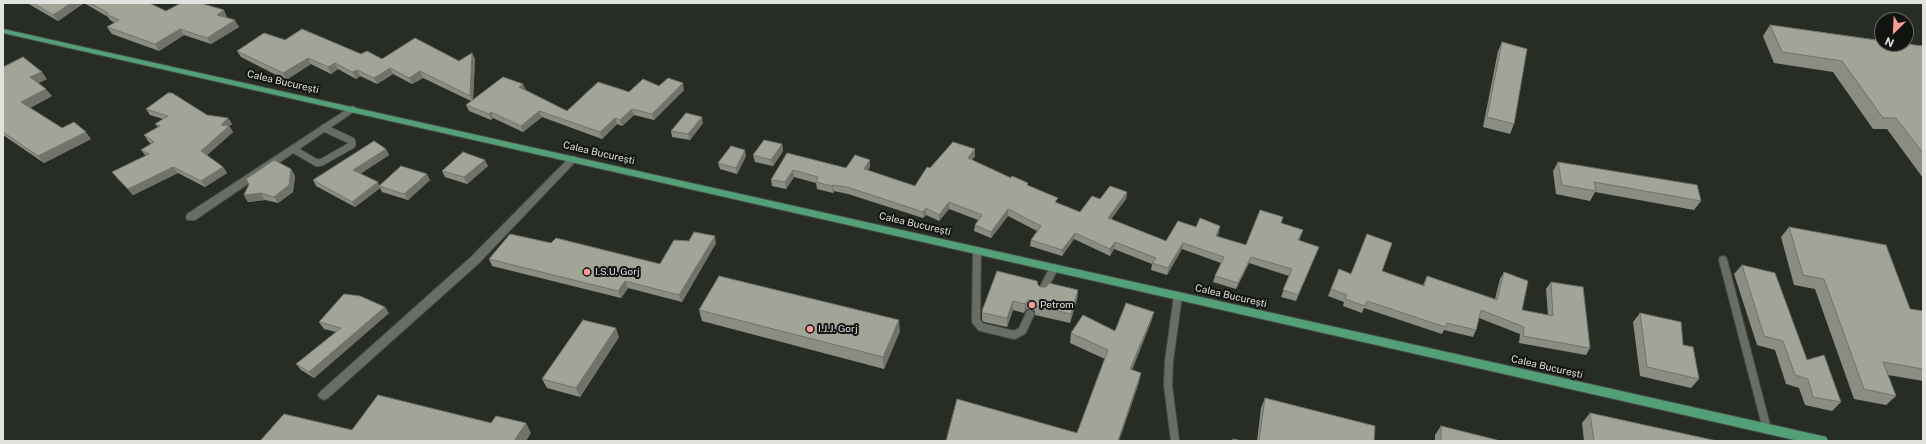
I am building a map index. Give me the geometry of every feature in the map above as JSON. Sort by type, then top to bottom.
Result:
[{"type":"main road","name":"Calea București","points":[[3,31],[1822,441]]},
{"type":"street","points":[[191,218],[352,110]]},
{"type":"street","points":[[324,395],[475,260],[573,159]]},
{"type":"lane","points":[[293,149],[317,162],[322,162],[352,145],[352,141],[324,128]]},
{"type":"lane","points":[[977,251],[976,321],[981,327],[1014,335],[1022,331],[1030,314]]},
{"type":"lane","points":[[1723,260],[1767,429]]},
{"type":"lane","points":[[1042,291],[1054,268]]},
{"type":"lane","points":[[1175,441],[1168,385],[1168,361],[1178,296]]},
{"type":"building","points":[[33,3],[71,3],[53,15]]},
{"type":"building","points":[[90,3],[149,3],[166,11],[181,3],[200,3],[224,10],[217,15],[235,20],[207,38],[180,29],[155,44],[107,27],[119,20],[106,14],[108,13]]},
{"type":"building","points":[[1770,25],[1874,40],[1874,52],[1914,52],[1914,45],[1923,46],[1923,153],[1896,118],[1883,118],[1842,61],[1782,52]]},
{"type":"building","points":[[302,29],[361,54],[367,51],[382,59],[415,38],[459,61],[472,53],[470,96],[420,71],[409,78],[390,68],[374,78],[357,70],[352,72],[335,63],[328,67],[308,58],[283,73],[237,51],[264,33],[285,40]]},
{"type":"building","points":[[1502,42],[1527,49],[1514,124],[1487,117]]},
{"type":"building","points":[[23,57],[42,72],[30,77],[46,89],[21,102],[62,128],[74,122],[86,132],[38,156],[3,132],[3,67]]},
{"type":"building","points":[[503,77],[523,84],[519,87],[567,111],[598,82],[629,92],[643,79],[659,86],[668,78],[683,83],[652,114],[632,109],[620,120],[615,118],[600,132],[539,111],[521,126],[491,112],[489,114],[466,105]]},
{"type":"building","points":[[168,93],[172,93],[207,115],[228,118],[221,125],[229,126],[201,151],[223,167],[201,181],[173,167],[128,189],[112,172],[149,154],[141,150],[154,142],[144,135],[160,126],[155,124],[168,116],[146,109]]},
{"type":"building","points":[[686,113],[702,117],[688,134],[671,131]]},
{"type":"building","points":[[764,140],[782,144],[771,160],[753,155]]},
{"type":"building","points":[[374,141],[386,149],[353,170],[378,182],[352,202],[313,180]]},
{"type":"building","points":[[953,142],[975,149],[968,158],[1011,178],[1012,176],[1028,183],[1027,185],[1058,198],[1055,202],[1080,212],[1092,196],[1100,199],[1110,186],[1127,192],[1108,218],[1166,241],[1178,221],[1196,227],[1200,218],[1220,226],[1216,236],[1246,245],[1260,210],[1283,217],[1281,223],[1303,230],[1298,240],[1319,247],[1298,295],[1283,290],[1292,269],[1251,257],[1238,283],[1215,276],[1224,257],[1183,243],[1168,268],[1152,263],[1156,258],[1115,242],[1110,249],[1075,233],[1062,250],[1031,240],[1041,226],[1008,209],[991,232],[975,225],[982,215],[949,202],[939,215],[926,208],[923,212],[847,187],[832,186],[816,182],[818,177],[793,170],[785,182],[771,180],[787,153],[846,168],[855,155],[870,160],[864,169],[915,186],[927,167],[930,168]]},
{"type":"building","points":[[731,146],[745,150],[736,168],[718,163]]},
{"type":"building","points":[[463,152],[485,160],[464,177],[442,171]]},
{"type":"building","points":[[274,160],[291,169],[289,185],[274,197],[261,193],[244,195],[249,184],[246,179]]},
{"type":"building","points":[[1558,162],[1697,185],[1701,201],[1594,182],[1596,191],[1562,185]]},
{"type":"building","points":[[401,166],[427,174],[404,194],[379,186]]},
{"type":"building","points":[[1789,227],[1886,245],[1910,309],[1923,311],[1923,369],[1883,362],[1896,396],[1864,389],[1824,279],[1803,275]]},
{"type":"building","points":[[694,232],[715,236],[679,295],[625,281],[618,291],[489,259],[510,234],[551,243],[556,238],[660,264],[674,240],[689,241]]},
{"type":"building","points":[[1367,234],[1392,243],[1382,271],[1424,286],[1427,276],[1497,300],[1504,272],[1528,281],[1522,310],[1553,316],[1551,282],[1583,287],[1590,348],[1523,336],[1524,327],[1481,310],[1476,330],[1447,323],[1445,327],[1367,301],[1365,306],[1345,299],[1347,295],[1331,289],[1339,269],[1351,274]]},
{"type":"building","points":[[1742,265],[1775,273],[1807,360],[1824,355],[1841,402],[1813,397],[1808,379],[1795,375],[1783,341],[1764,336]]},
{"type":"building","name":"Petrom","points":[[997,271],[1037,281],[1040,287],[1046,287],[1049,283],[1078,290],[1071,314],[1036,306],[1036,302],[1033,300],[1028,300],[1025,304],[1013,301],[1007,318],[984,313],[982,311]]},
{"type":"building","points":[[719,276],[899,320],[883,357],[699,310]]},
{"type":"building","points":[[344,294],[360,296],[385,307],[309,372],[296,364],[341,328],[319,322]]},
{"type":"building","points":[[1126,303],[1154,312],[1130,369],[1141,373],[1118,441],[946,441],[957,399],[1077,433],[1108,350],[1071,333],[1083,315],[1115,331]]},
{"type":"building","points":[[1640,313],[1681,322],[1683,345],[1693,347],[1699,379],[1647,367]]},
{"type":"building","points":[[583,320],[616,328],[576,388],[542,379]]},
{"type":"building","points":[[378,395],[491,423],[496,416],[526,423],[514,441],[260,441],[284,414],[352,430]]},
{"type":"building","points":[[1265,398],[1375,426],[1374,441],[1259,441]]},
{"type":"building","points":[[1590,413],[1717,441],[1594,441]]},
{"type":"building","points":[[1441,426],[1497,440],[1497,441],[1441,441]]},
{"type":"place","name":"I.S.U. Gorj","points":[[587,272]]},
{"type":"place","name":"Petrom","points":[[1032,305]]},
{"type":"place","name":"I.J.J. Gorj","points":[[810,329]]}]
